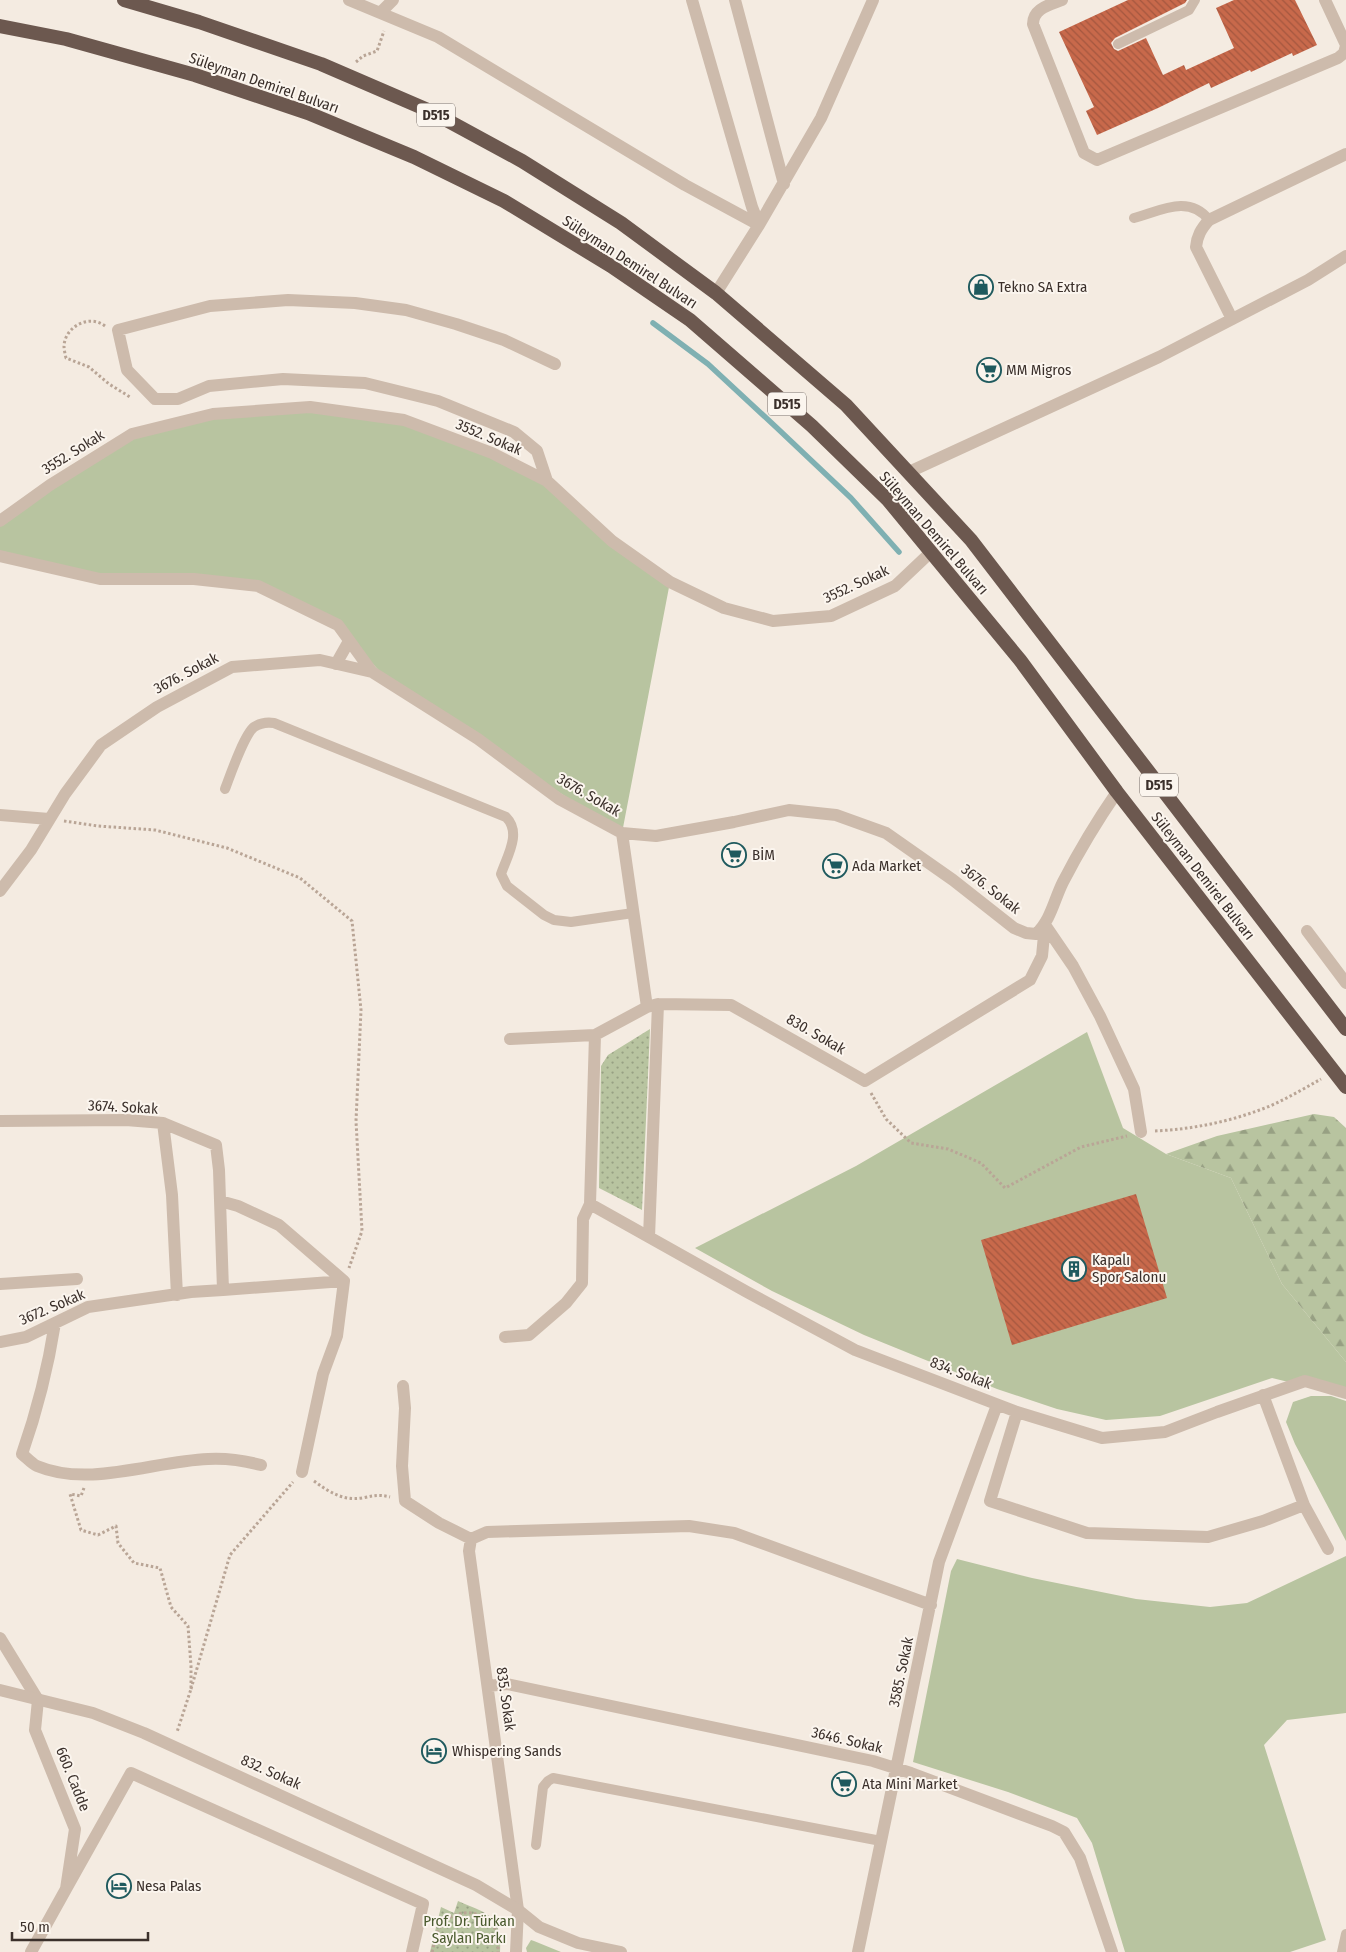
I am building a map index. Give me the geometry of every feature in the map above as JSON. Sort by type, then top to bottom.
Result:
[{"type":"highway","name":"Süleyman Demirel Bulvarı","points":[[124,0],[199,22],[321,64],[430,112],[522,161],[621,223],[716,293],[846,405],[971,540],[1346,1029]]},
{"type":"highway","name":"Süleyman Demirel Bulvarı","points":[[0,26],[66,39],[168,67],[308,113],[414,156],[504,201],[611,266],[690,320],[812,426],[888,500],[1020,660],[1117,792],[1346,1087]]},
{"type":"street","points":[[350,0],[365,2],[385,14],[438,37],[685,185],[759,225]]},
{"type":"street","points":[[385,14],[393,0]]},
{"type":"street","points":[[692,0],[752,207],[759,225]]},
{"type":"street","points":[[735,0],[784,184]]},
{"type":"street","points":[[716,293],[784,184],[821,118],[873,0]]},
{"type":"street","points":[[1062,0],[1037,12],[1033,19],[1034,24],[1084,154],[1097,160],[1338,58],[1344,53],[1346,46],[1325,0]]},
{"type":"street","points":[[1232,319],[1196,247],[1198,235],[1209,220],[1346,154]]},
{"type":"street","points":[[909,472],[1158,357],[1308,280],[1346,256]]},
{"type":"street","points":[[547,481],[537,451],[514,432],[438,401],[365,383],[282,379],[209,386],[178,399],[155,399],[127,370],[118,330],[210,306],[288,300],[355,303],[406,310],[456,324],[504,340],[556,364]]},
{"type":"street","name":"3552. Sokak","points":[[0,521],[50,485],[132,434],[213,414],[310,407],[404,420],[492,453],[547,481],[612,541],[670,582],[724,608],[773,622],[831,616],[895,586],[931,552]]},
{"type":"street","points":[[0,556],[100,579],[194,578],[258,586],[338,625],[372,672]]},
{"type":"street","points":[[336,664],[349,641]]},
{"type":"street","name":"3676. Sokak","points":[[0,891],[31,850],[49,819],[101,745],[157,707],[232,668],[320,660],[372,672],[478,739],[559,799],[622,833],[656,836],[789,810],[836,815],[886,833],[953,880],[1014,928],[1026,933],[1036,934],[1045,925]]},
{"type":"street","points":[[865,1081],[1030,980],[1042,956],[1045,925],[1062,884],[1098,819],[1117,792]]},
{"type":"street","points":[[0,816],[49,819]]},
{"type":"street","points":[[622,833],[633,914],[652,1006],[649,1237]]},
{"type":"street","points":[[1045,925],[1073,966],[1100,1016],[1134,1089],[1141,1132]]},
{"type":"street","points":[[1307,931],[1346,983]]},
{"type":"street","name":"830. Sokak","points":[[510,1039],[595,1035],[652,1006],[731,1005],[865,1081]]},
{"type":"street","points":[[505,1337],[529,1335],[566,1303],[582,1283],[584,1218],[590,1204],[595,1035]]},
{"type":"street","name":"3674. Sokak","points":[[0,1120],[126,1120],[163,1122],[172,1195],[176,1295]]},
{"type":"street","points":[[163,1122],[216,1144],[220,1170],[224,1290]]},
{"type":"street","points":[[220,1201],[238,1206],[279,1225],[344,1281],[337,1336],[323,1374],[302,1472]]},
{"type":"street","name":"834. Sokak","points":[[590,1204],[746,1292],[855,1350],[1017,1412],[1102,1438],[1166,1432],[1305,1381],[1346,1394]]},
{"type":"street","points":[[0,1284],[77,1279]]},
{"type":"street","name":"3672. Sokak","points":[[0,1342],[26,1338],[88,1307],[191,1292],[344,1281]]},
{"type":"street","points":[[55,1323],[41,1396],[22,1454],[36,1466],[71,1474],[89,1474],[206,1459],[235,1458],[261,1465]]},
{"type":"street","points":[[403,1386],[405,1408],[402,1466],[405,1501],[439,1523],[471,1539],[487,1532],[689,1526],[734,1533],[931,1606]]},
{"type":"street","points":[[1263,1395],[1304,1504],[1328,1549]]},
{"type":"street","name":"3585. Sokak","points":[[858,1952],[939,1562],[997,1404]]},
{"type":"street","points":[[1017,1412],[990,1501],[1087,1533],[1208,1537],[1263,1521],[1304,1504]]},
{"type":"street","name":"835. Sokak","points":[[471,1539],[469,1551],[518,1910],[516,1950]]},
{"type":"street","points":[[0,1638],[38,1700]]},
{"type":"street","name":"3646. Sokak","points":[[488,1686],[507,1684],[873,1761],[983,1800],[1064,1832],[1080,1858],[1112,1952]]},
{"type":"street","name":"832. Sokak","points":[[0,1690],[93,1712],[144,1733],[436,1865],[484,1889],[518,1910],[539,1927],[578,1943],[621,1952]]},
{"type":"street","name":"660. Cadde","points":[[32,1952],[66,1889],[75,1829],[35,1730],[38,1700]]},
{"type":"street","points":[[66,1889],[131,1773],[423,1904],[412,1952]]},
{"type":"street","points":[[516,1950],[525,1932],[539,1927]]},
{"type":"lane","points":[[1118,44],[1189,10],[1195,0]]},
{"type":"lane","points":[[1134,218],[1181,205],[1203,212],[1209,220]]},
{"type":"lane","points":[[225,789],[242,747],[252,729],[262,723],[274,723],[506,817],[514,828],[514,837],[501,874],[507,886],[544,915],[554,920],[571,922],[633,914]]},
{"type":"lane","points":[[536,1845],[543,1787],[553,1778],[881,1841]]},
{"type":"lane","points":[[1342,1952],[1346,1934]]},
{"type":"path","points":[[354,64],[364,56],[377,51],[385,14]]},
{"type":"path","points":[[118,330],[113,332],[101,323],[92,320],[78,324],[67,336],[64,346],[66,358],[88,367],[109,384],[134,399]]},
{"type":"path","points":[[49,819],[98,826],[155,830],[226,848],[300,878],[352,921],[362,1010],[356,1120],[362,1231],[344,1281]]},
{"type":"path","points":[[865,1081],[886,1119],[911,1143],[948,1149],[981,1163],[1005,1188],[1081,1147],[1141,1132],[1186,1129],[1224,1122],[1272,1105],[1322,1079]]},
{"type":"path","points":[[177,1732],[230,1555],[302,1472],[327,1491],[347,1499],[381,1494],[405,1501]]},
{"type":"path","points":[[89,1474],[81,1496],[70,1494],[80,1530],[98,1535],[116,1526],[118,1543],[134,1563],[160,1568],[171,1607],[188,1626],[191,1689]]},
{"type":"path","points":[[432,1952],[437,1932],[449,1918],[461,1912],[472,1912],[490,1920],[498,1935],[498,1952]]},
{"type":"green space","points":[[310,407],[404,420],[547,481],[670,582],[622,833],[390,683],[338,625],[258,586],[100,579],[0,556],[0,521],[132,434],[213,414]]},
{"type":"green space","points":[[650,1029],[642,1210],[599,1188],[601,1066],[608,1055]]},
{"type":"green space","points":[[1087,1032],[1123,1128],[1166,1154],[1231,1178],[1282,1284],[1346,1362],[1346,1396],[1272,1378],[1160,1416],[1106,1420],[1057,1409],[997,1389],[864,1335],[772,1291],[695,1248],[856,1166]]},
{"type":"green space","points":[[1314,1114],[1334,1117],[1346,1128],[1346,1362],[1282,1284],[1231,1178],[1166,1154],[1217,1136]]},
{"type":"green space","points":[[1311,1396],[1331,1396],[1346,1401],[1346,1541],[1295,1444],[1286,1422],[1293,1402]]},
{"type":"green space","points":[[1346,1556],[1346,1713],[1287,1720],[1264,1745],[1326,1940],[1290,1952],[1125,1952],[1092,1843],[1077,1818],[1008,1792],[913,1762],[951,1571],[957,1559],[1032,1578],[1136,1599],[1210,1607],[1247,1603]]},
{"type":"green space","name":"Prof. Dr. Türkan Saylan Parkı","points":[[458,1901],[485,1913],[496,1923],[500,1940],[500,1952],[430,1952],[441,1907],[454,1913]]},
{"type":"green space","points":[[531,1940],[561,1952],[527,1952],[526,1948]]},
{"type":"building","points":[[1128,0],[1187,0],[1185,3],[1115,38],[1111,43],[1114,49],[1118,51],[1146,38],[1163,75],[1184,65],[1186,70],[1234,48],[1216,8],[1234,0],[1295,0],[1317,45],[1293,56],[1292,53],[1251,72],[1250,70],[1211,88],[1209,83],[1097,135],[1086,111],[1094,107],[1059,32]]},
{"type":"building","name":"Kapalı Spor Salonu","points":[[1136,1194],[1167,1298],[1012,1345],[981,1240]]},
{"type":"waterway","points":[[653,323],[708,364],[777,428],[851,498],[899,552]]},
{"type":"place","name":"Tekno SA Extra","points":[[981,287]]},
{"type":"place","name":"MM Migros","points":[[989,370]]},
{"type":"place","name":"BİM","points":[[734,855]]},
{"type":"place","name":"Ada Market","points":[[835,866]]},
{"type":"place","name":"Kapalı Spor Salonu","points":[[1074,1269]]},
{"type":"place","name":"Whispering Sands","points":[[434,1751]]},
{"type":"place","name":"Ata Mini Market","points":[[844,1784]]},
{"type":"place","name":"Nesa Palas","points":[[119,1886]]}]
